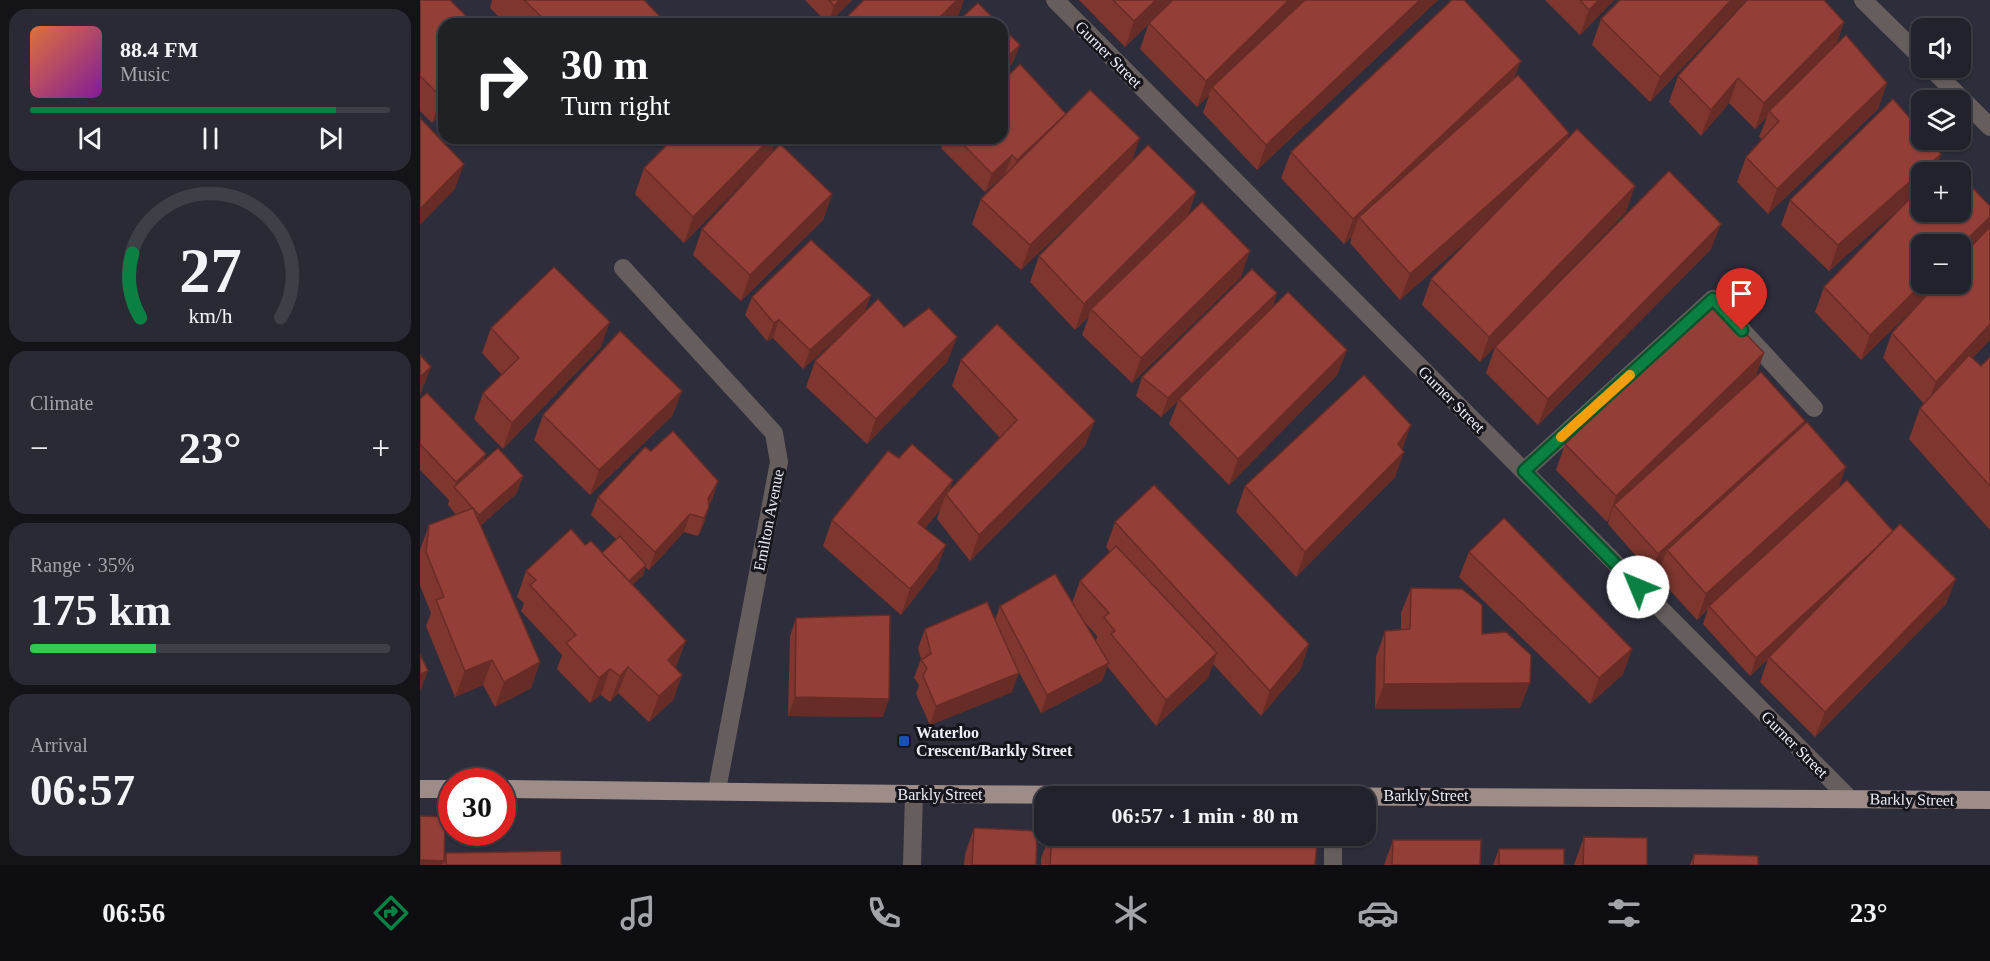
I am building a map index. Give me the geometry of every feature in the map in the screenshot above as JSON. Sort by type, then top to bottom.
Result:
[{"type":"main road","points":[[420,789],[438,789]]},
{"type":"main road","name":"Barkly Street","points":[[516,789],[1034,795]]},
{"type":"main road","name":"Barkly Street","points":[[1376,796],[1990,800]]},
{"type":"street","name":"Gurner Street","points":[[1055,0],[1849,798]]},
{"type":"street","points":[[1863,0],[1911,47]]},
{"type":"street","points":[[1941,78],[1990,127]]},
{"type":"street","name":"Emilton Avenue","points":[[623,268],[774,433],[779,462],[717,790]]},
{"type":"street","points":[[1524,471],[1713,299],[1814,408]]},
{"type":"street","points":[[912,865],[914,794]]},
{"type":"street","points":[[1333,846],[1333,865]]},
{"type":"building","points":[[420,0],[450,0],[468,18],[438,18],[438,94],[420,76]]},
{"type":"building","points":[[524,0],[644,0],[661,18],[543,18]]},
{"type":"building","points":[[829,0],[840,0],[834,6]]},
{"type":"building","points":[[864,0],[957,0],[939,18],[850,18],[848,16]]},
{"type":"building","points":[[1113,0],[1156,0],[1134,21]]},
{"type":"building","points":[[1173,0],[1289,0],[1206,81],[1149,23]]},
{"type":"building","points":[[1305,0],[1420,0],[1266,145],[1212,87]]},
{"type":"building","points":[[1452,0],[1464,0],[1521,61],[1353,219],[1291,152]]},
{"type":"building","points":[[1580,0],[1599,0],[1589,10]]},
{"type":"building","points":[[1620,0],[1731,0],[1660,77],[1601,19]]},
{"type":"building","points":[[1747,0],[1824,0],[1844,22],[1764,103],[1738,78],[1711,110],[1678,76]]},
{"type":"building","points":[[978,3],[993,18],[962,18]]},
{"type":"building","points":[[1008,33],[1020,45],[1008,56]]},
{"type":"building","points":[[1846,35],[1887,83],[1777,189],[1746,157],[1779,121],[1769,111]]},
{"type":"building","points":[[1020,64],[1066,114],[1017,160],[1012,155],[992,174],[963,144],[1008,144],[1008,76]]},
{"type":"building","points":[[1518,75],[1569,133],[1410,274],[1359,217]]},
{"type":"building","points":[[1090,90],[1140,138],[1030,245],[981,199]]},
{"type":"building","points":[[1893,99],[1911,119],[1911,150],[1937,150],[1941,154],[1932,162],[1911,162],[1911,181],[1838,245],[1790,200]]},
{"type":"building","points":[[420,118],[438,137],[438,144],[445,144],[464,164],[420,209]]},
{"type":"building","points":[[1577,129],[1635,186],[1489,337],[1431,279]]},
{"type":"building","points":[[668,144],[765,144],[693,217],[644,168]]},
{"type":"building","points":[[780,144],[832,194],[750,275],[702,229]]},
{"type":"building","points":[[1148,145],[1196,192],[1084,304],[1039,256]]},
{"type":"building","points":[[1669,171],[1721,224],[1548,399],[1495,347]]},
{"type":"building","points":[[1971,186],[1990,206],[1990,217],[1971,235],[1911,234],[1912,294],[1870,335],[1824,287],[1911,197],[1911,222],[1971,222]]},
{"type":"building","points":[[1202,202],[1250,251],[1141,358],[1091,309]]},
{"type":"building","points":[[1990,227],[1990,324],[1936,382],[1892,333],[1928,294],[1971,294],[1971,247]]},
{"type":"building","points":[[811,240],[871,295],[810,350],[779,320],[774,323],[752,297]]},
{"type":"building","points":[[554,267],[610,322],[512,423],[483,393],[519,358],[491,328]]},
{"type":"building","points":[[1252,269],[1277,293],[1168,398],[1142,377]]},
{"type":"building","points":[[1288,292],[1347,350],[1238,459],[1179,399]]},
{"type":"building","points":[[878,299],[904,327],[929,308],[957,337],[876,419],[815,361]]},
{"type":"building","points":[[1714,300],[1764,353],[1616,496],[1565,444]]},
{"type":"building","points":[[997,324],[1095,421],[979,535],[946,494],[1017,420],[961,360]]},
{"type":"building","points":[[620,331],[682,391],[599,470],[543,415]]},
{"type":"building","points":[[420,355],[431,367],[420,377]]},
{"type":"building","points":[[1969,355],[1981,366],[1990,357],[1990,486],[1920,408]]},
{"type":"building","points":[[1761,372],[1805,421],[1658,554],[1614,505]]},
{"type":"building","points":[[1364,375],[1411,425],[1398,444],[1404,452],[1305,552],[1245,486]]},
{"type":"building","points":[[427,393],[486,454],[456,482],[420,444],[420,399]]},
{"type":"building","points":[[1807,422],[1846,467],[1706,594],[1667,550]]},
{"type":"building","points":[[673,431],[718,481],[708,499],[709,507],[704,518],[690,514],[655,552],[598,497],[645,447],[651,451]]},
{"type":"building","points":[[912,444],[953,480],[918,523],[946,545],[910,589],[832,520],[888,451],[899,458]]},
{"type":"building","points":[[498,448],[523,476],[479,515],[454,487]]},
{"type":"building","points":[[1847,480],[1893,531],[1756,658],[1709,606]]},
{"type":"building","points":[[1154,485],[1309,644],[1270,691],[1115,522]]},
{"type":"building","points":[[473,508],[540,662],[504,682],[492,660],[465,671],[436,600],[444,597],[426,552],[429,525]]},
{"type":"building","points":[[1504,518],[1632,649],[1599,678],[1469,552]]},
{"type":"building","points":[[1900,524],[1956,579],[1825,712],[1769,657]]},
{"type":"building","points":[[571,529],[585,545],[591,541],[686,641],[668,660],[682,675],[659,696],[628,667],[620,676],[610,669],[599,678],[566,643],[576,635],[530,585],[536,580],[526,571]]},
{"type":"building","points":[[620,536],[646,565],[629,581],[602,553]]},
{"type":"building","points":[[1116,546],[1217,653],[1166,700],[1111,634],[1115,631],[1104,617],[1109,613],[1080,581]]},
{"type":"building","points":[[1055,574],[1109,663],[1047,695],[1000,606]]},
{"type":"building","points":[[1411,588],[1462,589],[1482,605],[1482,634],[1506,632],[1531,655],[1530,683],[1384,684],[1385,631],[1410,629]]},
{"type":"building","points":[[987,602],[1019,673],[936,706],[923,676],[927,668],[921,660],[931,654],[925,629]]},
{"type":"building","points":[[890,615],[889,699],[795,697],[796,618]]},
{"type":"building","points":[[420,654],[428,671],[420,674]]},
{"type":"building","points":[[420,816],[438,817],[438,846],[444,846],[444,861],[420,860]]},
{"type":"building","points":[[974,828],[1034,831],[1036,865],[972,865]]},
{"type":"building","points":[[1584,837],[1647,838],[1647,865],[1583,865]]},
{"type":"building","points":[[1393,840],[1481,840],[1480,865],[1392,865]]},
{"type":"building","points":[[1051,846],[1317,846],[1315,865],[1050,865]]},
{"type":"building","points":[[1499,849],[1564,849],[1564,865],[1499,865]]},
{"type":"building","points":[[561,851],[561,865],[446,865],[446,853]]},
{"type":"building","points":[[1694,854],[1758,856],[1758,865],[1693,865]]},
{"type":"slow traffic","points":[[1561,437],[1630,375]]},
{"type":"place","name":"Waterloo Crescent/Barkly Street","points":[[904,741]]},
{"type":"route","points":[[1638,587],[1524,471],[1713,299],[1742,330]]}]
